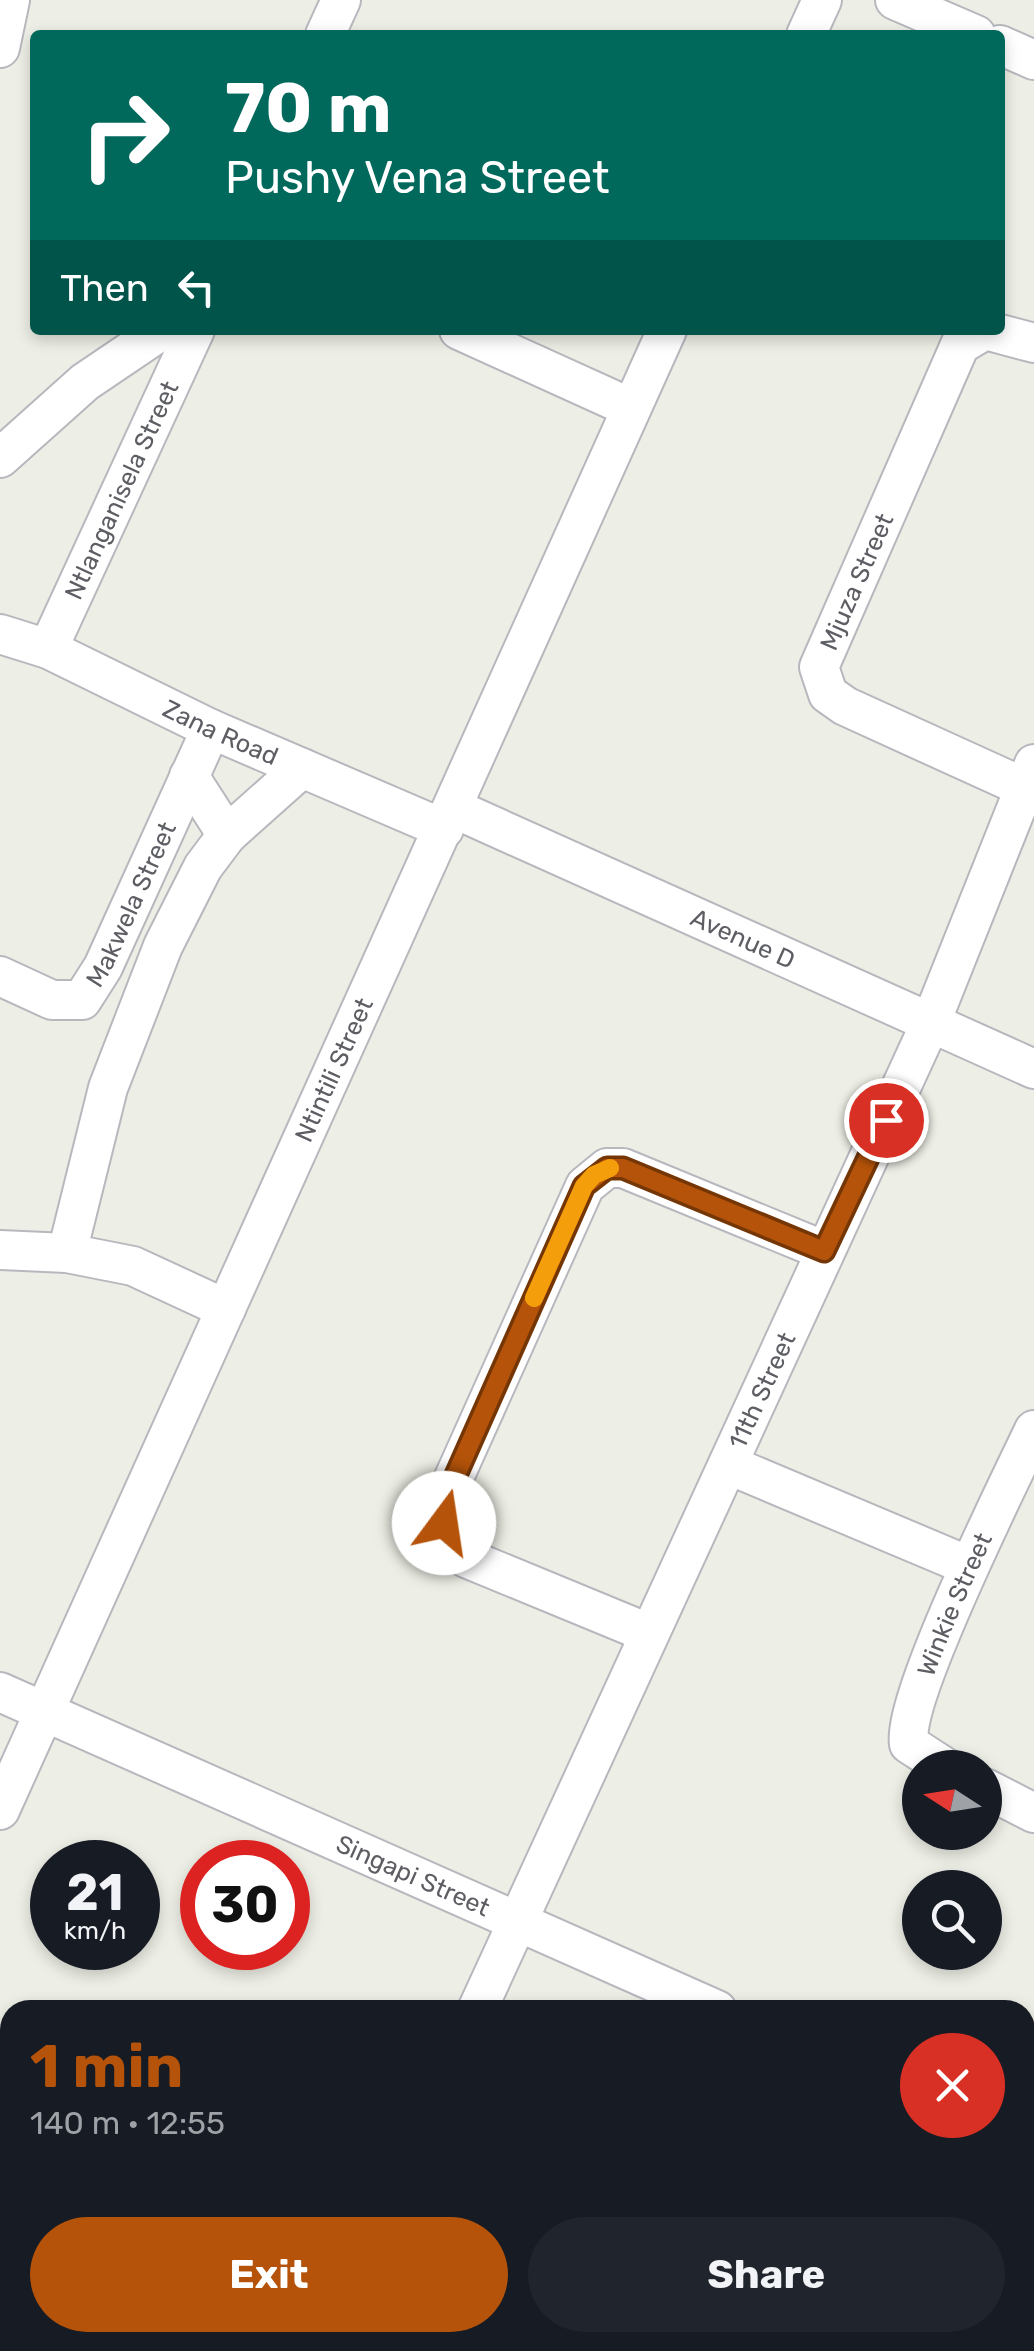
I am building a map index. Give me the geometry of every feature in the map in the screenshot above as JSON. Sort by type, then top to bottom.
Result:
[{"type":"street","points":[[0,48],[10,0]]},
{"type":"street","points":[[321,0],[324,30]]},
{"type":"street","points":[[326,30],[341,0]]},
{"type":"street","points":[[808,30],[822,0]]},
{"type":"street","points":[[895,0],[964,30]]},
{"type":"street","points":[[1005,47],[1034,60]]},
{"type":"street","points":[[0,458],[86,382],[155,335]]},
{"type":"street","name":"Ntlanganisela Street","points":[[48,649],[193,335]]},
{"type":"street","points":[[470,335],[630,408]]},
{"type":"street","name":"Ntintili Street","points":[[0,1810],[666,335]]},
{"type":"street","name":"Mjuza Street","points":[[977,335],[960,345],[819,667],[828,694],[845,706],[1028,775]]},
{"type":"street","name":"Mjuza Street","points":[[1005,335],[1034,342]]},
{"type":"street","name":"Zana Road","points":[[0,634],[48,649],[210,730],[302,768],[449,818]]},
{"type":"street","name":"Makwela Street","points":[[0,976],[52,1000],[82,1000],[103,966],[210,730]]},
{"type":"street","points":[[67,1253],[120,1052],[163,946],[203,867],[227,835],[302,768]]},
{"type":"street","name":"11th Street","points":[[481,2000],[932,1022],[1028,775]]},
{"type":"street","points":[[189,776],[210,802],[227,835]]},
{"type":"street","name":"Avenue D","points":[[449,818],[1034,1068]]},
{"type":"street","points":[[648,1633],[466,1558],[450,1542],[444,1523],[444,1502],[584,1186],[607,1168],[623,1168],[824,1251]]},
{"type":"street","points":[[0,1250],[67,1253],[133,1266],[226,1309]]},
{"type":"street","name":"Winkie Street","points":[[918,1750],[909,1744],[907,1733],[969,1566],[1034,1430]]},
{"type":"street","points":[[728,1465],[969,1566]]},
{"type":"street","name":"Singapi Street","points":[[0,1692],[696,2000]]},
{"type":"street","points":[[1002,1797],[1034,1813]]},
{"type":"slow traffic","points":[[534,1298],[584,1186],[594,1175],[610,1168]]},
{"type":"route","points":[[444,1523],[444,1502],[584,1186],[594,1175],[607,1168],[623,1168],[824,1251],[886,1120]]}]
